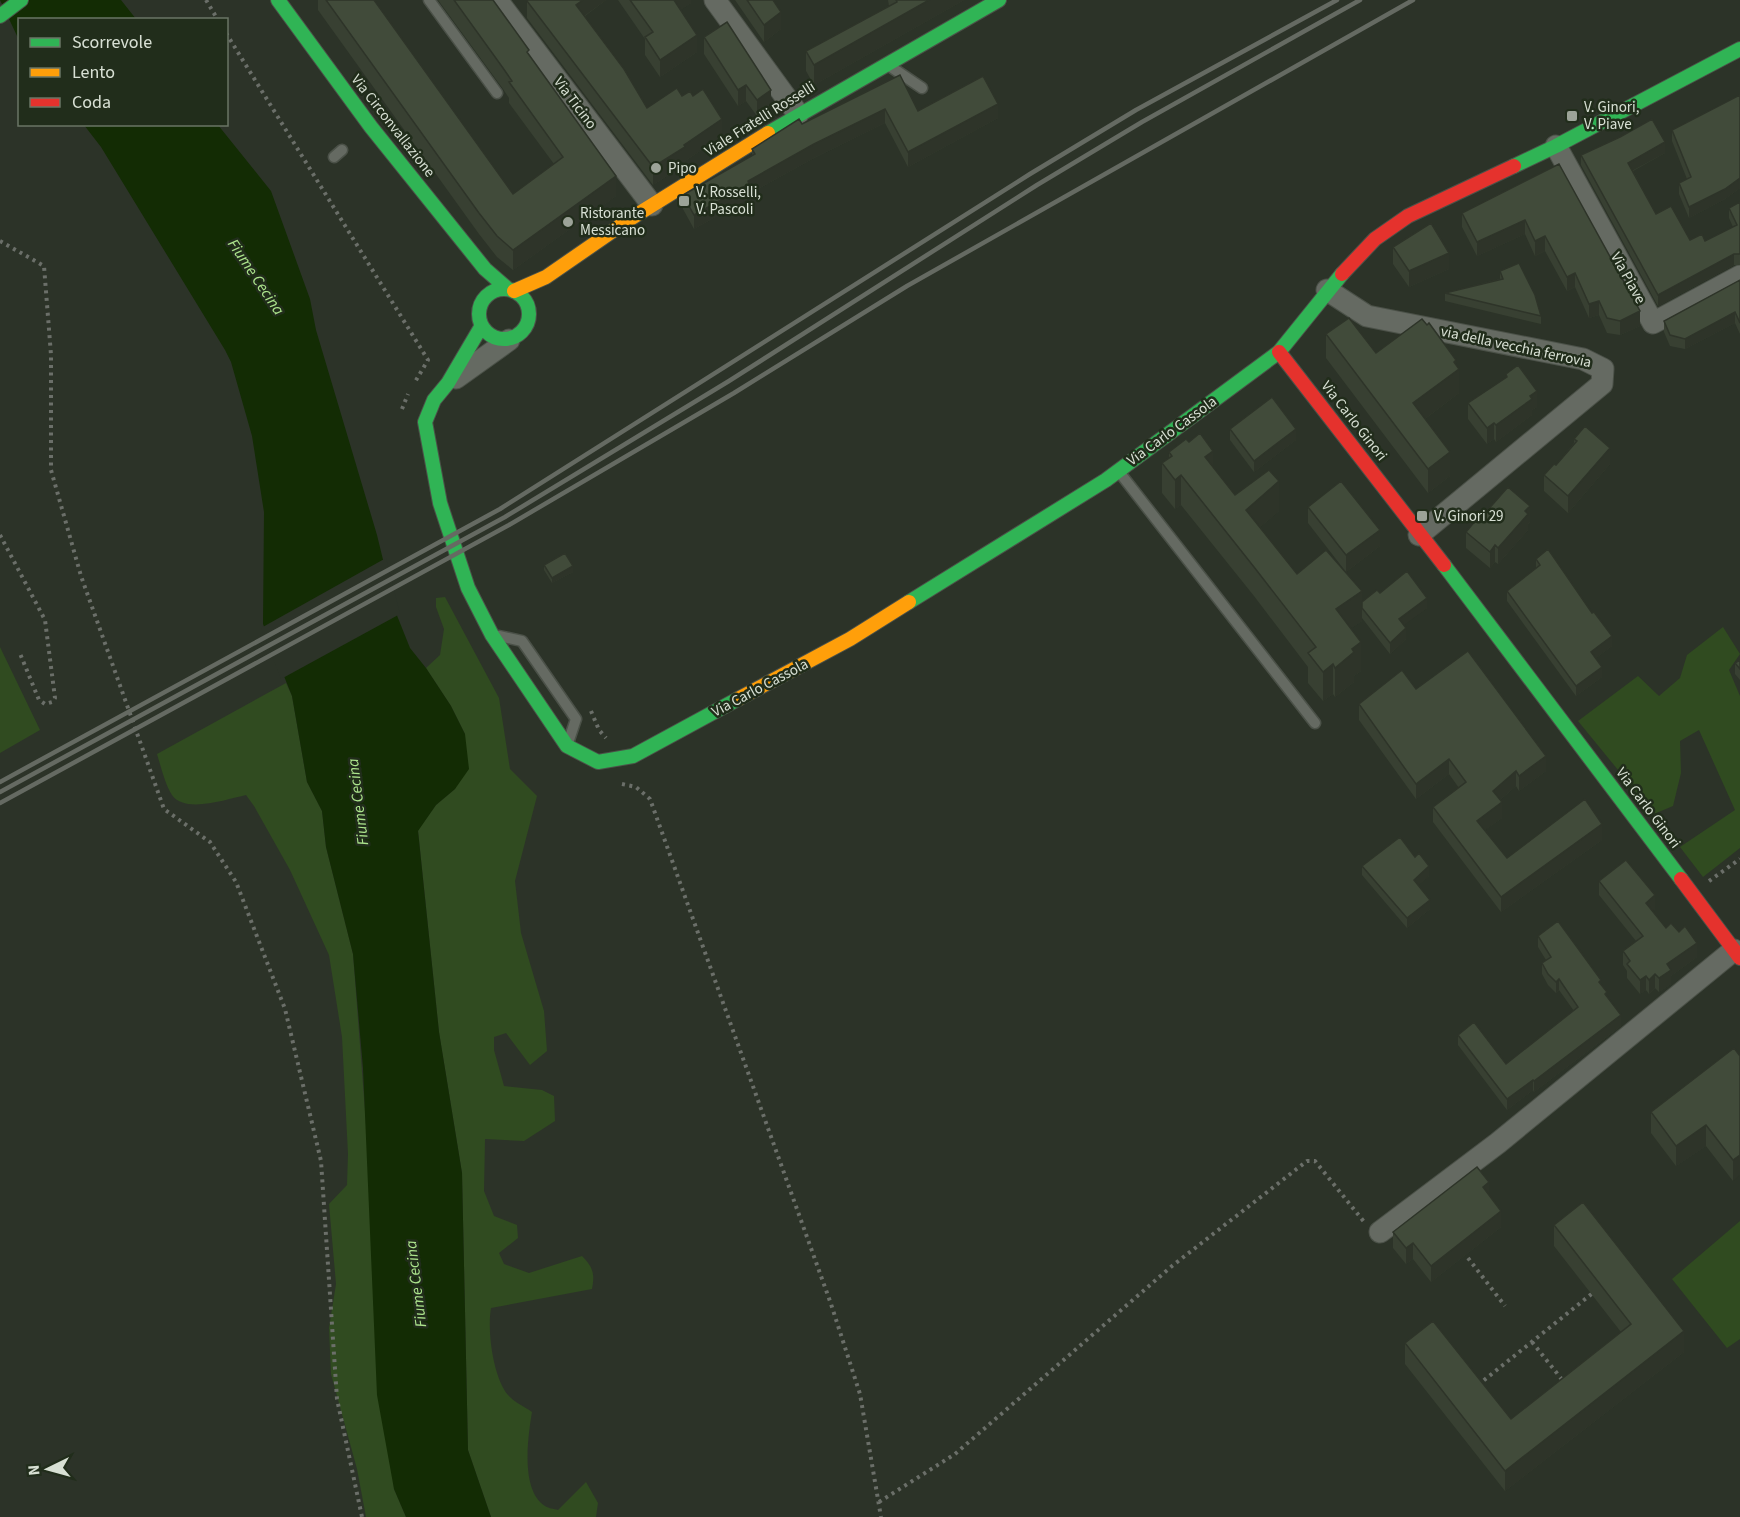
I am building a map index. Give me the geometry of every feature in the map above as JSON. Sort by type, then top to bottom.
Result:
[{"type":"street","points":[[0,16],[21,0]]},
{"type":"street","name":"Via Circonvallazione","points":[[278,0],[375,132],[486,269],[511,290]]},
{"type":"street","points":[[715,0],[798,114]]},
{"type":"street","name":"Viale Fratelli Rosselli","points":[[511,290],[546,278],[652,205],[798,114],[999,0]]},
{"type":"street","name":"Via Ticino","points":[[507,4],[652,205]]},
{"type":"street","points":[[1279,352],[1327,290],[1375,239],[1408,216],[1556,146],[1740,49]]},
{"type":"street","name":"Via Piave","points":[[1556,146],[1653,323],[1740,276]]},
{"type":"street","points":[[486,269],[486,296],[478,311],[481,327],[493,338],[509,339],[517,336],[527,324],[529,315],[528,307],[520,295],[511,290],[500,289],[486,296]]},
{"type":"street","name":"Viale Fratelli Rosselli","points":[[528,307],[546,278]]},
{"type":"street","name":"via della vecchia ferrovia","points":[[1327,290],[1367,316],[1583,359],[1603,369],[1602,384],[1419,535]]},
{"type":"street","name":"Via Carlo Cassola","points":[[481,327],[448,383],[434,400],[425,422],[440,503],[468,588],[492,635],[567,746],[598,762],[633,756],[850,639],[1118,471],[1279,352]]},
{"type":"street","name":"Via Carlo Cassola","points":[[448,383],[509,339]]},
{"type":"street","name":"Via Carlo Ginori","points":[[1279,352],[1737,954]]},
{"type":"street","points":[[1380,1232],[1737,954]]},
{"type":"lane","points":[[429,0],[497,93]]},
{"type":"lane","points":[[886,63],[922,88]]},
{"type":"lane","points":[[1118,471],[1315,723]]},
{"type":"lane","points":[[492,635],[522,641],[576,719],[567,746]]},
{"type":"path","points":[[206,0],[217,18]]},
{"type":"path","points":[[0,240],[44,266],[51,355],[51,470],[81,576],[164,808],[210,842],[236,882],[285,1009],[321,1161],[337,1400],[362,1517]]},
{"type":"path","points":[[0,535],[45,620],[55,698],[52,702],[45,704],[39,700],[19,651]]},
{"type":"path","points":[[1690,893],[1740,860]]},
{"type":"path","points":[[879,1502],[955,1454],[1172,1266],[1307,1161],[1315,1161],[1372,1232],[1380,1232]]},
{"type":"path","points":[[1468,1258],[1505,1306]]},
{"type":"path","points":[[1469,1391],[1597,1290]]},
{"type":"path","points":[[1532,1342],[1568,1387]]},
{"type":"shaded area","points":[[445,597],[499,698],[510,769],[537,796],[515,881],[521,933],[544,1011],[547,1051],[530,1065],[506,1033],[494,1037],[494,1050],[504,1086],[542,1090],[554,1096],[555,1121],[524,1141],[485,1139],[484,1191],[494,1216],[517,1225],[518,1238],[499,1253],[504,1264],[529,1273],[582,1256],[591,1267],[593,1275],[592,1289],[491,1308],[492,1353],[498,1377],[508,1395],[532,1412],[528,1462],[532,1488],[537,1498],[546,1507],[558,1510],[586,1482],[598,1503],[596,1517],[491,1517],[468,1450],[462,1173],[439,1032],[418,830],[436,805],[455,789],[465,734],[451,706],[426,668],[440,655],[444,629],[436,607],[436,598]]},
{"type":"shaded area","points":[[1723,627],[1740,654],[1729,670],[1740,696],[1740,848],[1703,877],[1680,847],[1735,810],[1699,730],[1680,741],[1681,773],[1673,806],[1654,814],[1578,721],[1638,676],[1659,696],[1680,678],[1687,655]]},
{"type":"shaded area","points":[[0,647],[40,730],[0,753]]},
{"type":"shaded area","points":[[286,683],[292,696],[307,782],[322,811],[326,847],[353,954],[394,1489],[406,1517],[366,1517],[357,1469],[331,1374],[329,1328],[336,1284],[329,1204],[347,1185],[348,1154],[342,1037],[329,955],[290,870],[246,795],[207,804],[186,804],[178,801],[167,786],[157,754]]},
{"type":"shaded area","points":[[1740,1221],[1740,1339],[1727,1348],[1672,1279]]},
{"type":"water","points":[[0,0],[121,0],[135,18],[18,18],[18,38]]},
{"type":"water","name":"Fiume Cecina","points":[[85,126],[219,126],[271,191],[310,299],[316,330],[377,535],[396,613],[410,648],[451,706],[465,734],[469,769],[455,789],[436,805],[418,831],[439,1032],[462,1173],[468,1450],[491,1517],[406,1517],[394,1489],[377,1395],[363,1068],[353,954],[326,847],[322,811],[307,782],[292,696],[263,624],[264,512],[252,436],[231,362],[225,350],[101,147]]},
{"type":"pier","points":[[386,558],[400,614],[281,679],[261,628]]},
{"type":"building","points":[[326,0],[374,0],[513,194],[563,157],[454,0],[493,0],[529,50],[527,52],[616,176],[513,250],[497,236],[479,213]]},
{"type":"building","points":[[527,0],[583,0],[576,5],[624,69],[647,108],[677,88],[682,96],[690,91],[693,96],[703,89],[722,119],[684,145],[685,147],[653,167]]},
{"type":"building","points":[[630,0],[674,0],[697,35],[660,60],[645,37],[653,32]]},
{"type":"building","points":[[747,0],[773,0],[781,12],[764,25]]},
{"type":"building","points":[[896,0],[929,0],[814,65],[806,51],[897,2]]},
{"type":"building","points":[[727,22],[771,90],[757,100],[746,85],[738,90],[704,37]]},
{"type":"building","points":[[900,75],[918,111],[983,76],[998,104],[908,152],[885,109],[814,144],[694,215],[683,195],[755,154],[752,149],[799,119],[802,124]]},
{"type":"building","points":[[1740,95],[1740,178],[1725,189],[1689,207],[1679,183],[1691,177],[1672,130]]},
{"type":"building","points":[[1652,119],[1665,142],[1628,163],[1656,214],[1671,206],[1690,240],[1702,234],[1705,241],[1737,225],[1729,208],[1740,202],[1740,254],[1734,254],[1658,295],[1581,155]]},
{"type":"building","points":[[1559,164],[1640,311],[1620,321],[1607,318],[1599,301],[1589,304],[1575,273],[1567,277],[1545,236],[1535,241],[1525,220],[1477,242],[1462,213]]},
{"type":"building","points":[[1431,223],[1449,253],[1409,271],[1393,247]]},
{"type":"building","points":[[1519,263],[1535,295],[1541,316],[1445,293],[1503,279],[1500,271]]},
{"type":"building","points":[[1740,280],[1740,323],[1735,312],[1685,339],[1670,335],[1664,321]]},
{"type":"building","points":[[1349,318],[1376,353],[1422,319],[1427,325],[1429,323],[1456,360],[1454,362],[1459,369],[1413,403],[1450,452],[1428,469],[1326,334]]},
{"type":"building","points":[[1518,365],[1537,391],[1530,396],[1532,399],[1496,425],[1494,423],[1487,428],[1468,403],[1507,377],[1506,374]]},
{"type":"building","points":[[1272,397],[1296,429],[1254,461],[1230,429]]},
{"type":"building","points":[[1585,426],[1610,448],[1568,496],[1544,475],[1577,441],[1574,439]]},
{"type":"building","points":[[1200,433],[1213,451],[1205,457],[1235,495],[1269,470],[1279,481],[1246,510],[1297,574],[1326,550],[1362,591],[1336,609],[1361,642],[1352,649],[1354,652],[1335,668],[1333,664],[1323,672],[1308,653],[1316,647],[1181,475],[1175,480],[1162,463],[1172,456],[1169,452],[1186,439],[1189,442]]},
{"type":"building","points":[[1341,481],[1380,530],[1346,555],[1308,507]]},
{"type":"building","points":[[1508,487],[1530,506],[1525,511],[1528,514],[1498,548],[1495,545],[1490,552],[1466,532]]},
{"type":"building","points":[[1548,549],[1592,613],[1594,612],[1612,636],[1591,652],[1602,667],[1576,686],[1507,591],[1540,565],[1536,559]]},
{"type":"building","points":[[565,553],[573,566],[552,578],[544,565]]},
{"type":"building","points":[[1407,571],[1427,598],[1399,619],[1406,628],[1390,643],[1362,608],[1362,602],[1377,590],[1380,593]]},
{"type":"building","points":[[1468,651],[1546,756],[1519,776],[1516,771],[1493,791],[1502,802],[1477,821],[1507,858],[1585,799],[1602,824],[1501,897],[1433,807],[1466,782],[1449,759],[1416,784],[1359,704],[1402,670],[1416,689]]},
{"type":"building","points":[[1400,837],[1415,857],[1419,853],[1429,866],[1414,880],[1430,900],[1407,918],[1362,866]]},
{"type":"building","points":[[1626,860],[1655,895],[1646,903],[1666,928],[1671,923],[1679,932],[1685,926],[1697,943],[1667,964],[1671,970],[1659,978],[1655,974],[1649,980],[1646,976],[1640,980],[1627,964],[1630,961],[1623,951],[1643,936],[1599,881]]},
{"type":"building","points":[[1558,921],[1601,980],[1599,982],[1607,992],[1605,994],[1621,1015],[1507,1099],[1458,1035],[1474,1022],[1506,1064],[1578,1007],[1559,979],[1556,982],[1542,963],[1551,957],[1538,936]]},
{"type":"building","points":[[1734,1048],[1740,1056],[1740,1155],[1733,1160],[1706,1125],[1676,1146],[1651,1112]]},
{"type":"building","points":[[1477,1167],[1489,1182],[1483,1187],[1501,1211],[1431,1266],[1413,1243],[1406,1248],[1393,1232]]},
{"type":"building","points":[[1583,1202],[1684,1331],[1505,1471],[1405,1343],[1433,1321],[1511,1419],[1631,1324],[1554,1225]]},
{"type":"railway","points":[[0,782],[500,509],[1030,174],[1136,110],[1337,0]]},
{"type":"railway","points":[[0,792],[505,517],[729,381],[1037,185],[1142,122],[1360,0]]},
{"type":"railway","points":[[0,803],[509,525],[734,393],[907,286],[1413,0]]},
{"type":"traffic: fast","points":[[0,16],[21,0]]},
{"type":"traffic: fast","points":[[278,0],[371,127],[485,269],[508,289]]},
{"type":"traffic: fast","points":[[768,133],[999,0]]},
{"type":"traffic: fast","points":[[1514,166],[1740,49]]},
{"type":"traffic: fast","points":[[909,602],[1106,480],[1279,352],[1342,274]]},
{"type":"traffic: fast","points":[[499,289],[509,289],[522,296],[529,309],[529,314],[529,319],[522,332],[509,339],[499,339],[490,335],[483,328],[479,319],[479,309],[483,300],[490,293],[499,289]]},
{"type":"traffic: fast","points":[[481,327],[448,383],[434,400],[425,422],[440,503],[468,588],[492,635],[567,746],[598,762],[633,756],[738,699]]},
{"type":"traffic: fast","points":[[1444,565],[1681,879]]},
{"type":"traffic: slow","points":[[514,291],[546,277],[630,219],[768,133]]},
{"type":"traffic: slow","points":[[738,699],[850,639],[909,602]]},
{"type":"traffic: jam","points":[[1342,274],[1375,239],[1408,216],[1514,166]]},
{"type":"traffic: jam","points":[[1279,352],[1444,565]]},
{"type":"traffic: jam","points":[[1681,879],[1740,958]]},
{"type":"place","name":"V. Ginori, V. Piave","points":[[1572,116]]},
{"type":"place","name":"Pipo","points":[[656,168]]},
{"type":"place","name":"V. Rosselli, V. Pascoli","points":[[684,201]]},
{"type":"place","name":"Ristorante Messicano","points":[[568,222]]},
{"type":"place","name":"V. Ginori 29","points":[[1422,516]]}]
